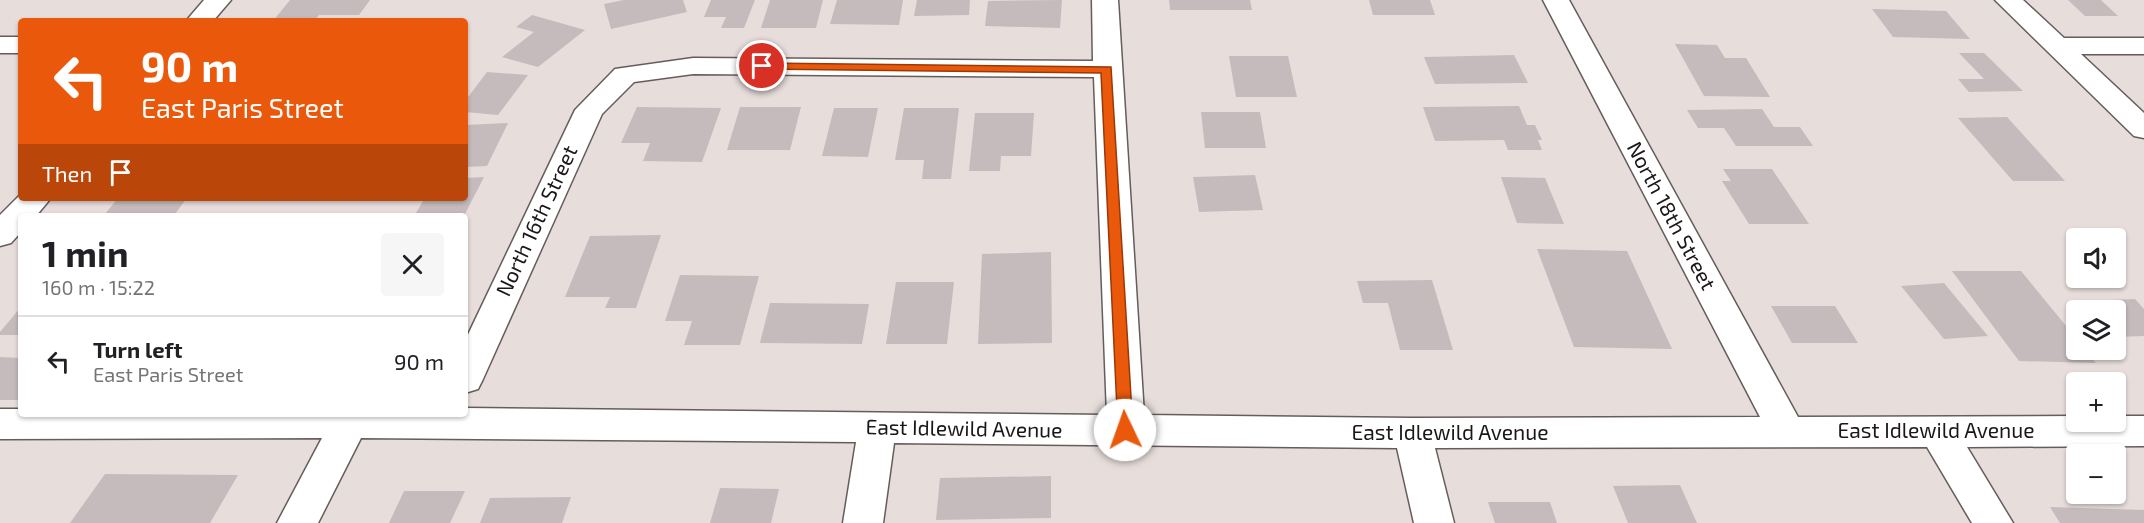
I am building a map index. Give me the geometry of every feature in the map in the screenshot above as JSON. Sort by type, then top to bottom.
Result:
[{"type":"street","points":[[203,18],[218,0]]},
{"type":"street","points":[[1105,0],[1125,430]]},
{"type":"street","name":"North 18th Street","points":[[1556,0],[1786,432]]},
{"type":"street","points":[[2008,0],[2144,129]]},
{"type":"street","points":[[0,45],[18,45]]},
{"type":"street","points":[[2057,46],[2144,46]]},
{"type":"street","name":"North 16th Street","points":[[468,372],[589,110],[625,75],[693,66],[1107,69]]},
{"type":"street","points":[[21,213],[32,201]]},
{"type":"street","points":[[0,236],[18,216]]},
{"type":"street","name":"East Idlewild Avenue","points":[[0,424],[350,423],[447,419],[877,428],[1412,433],[2144,431]]},
{"type":"street","points":[[297,523],[350,423]]},
{"type":"street","points":[[863,523],[877,428]]},
{"type":"street","points":[[1936,431],[1993,523]]},
{"type":"street","points":[[1412,433],[1434,523]]},
{"type":"building","points":[[290,0],[370,0],[359,15],[275,18]]},
{"type":"building","points":[[624,0],[683,0],[687,12],[611,29],[604,4]]},
{"type":"building","points":[[711,0],[755,0],[744,28],[721,28],[726,17],[704,17]]},
{"type":"building","points":[[770,0],[823,0],[816,28],[761,28]]},
{"type":"building","points":[[837,0],[903,0],[899,25],[830,24]]},
{"type":"building","points":[[917,0],[970,0],[969,15],[914,16]]},
{"type":"building","points":[[1062,0],[1060,28],[985,26],[988,1]]},
{"type":"building","points":[[1169,0],[1250,0],[1252,10],[1170,10]]},
{"type":"building","points":[[1369,0],[1430,0],[1435,15],[1373,15]]},
{"type":"building","points":[[2068,0],[2101,0],[2118,16],[2085,16]]},
{"type":"building","points":[[1872,9],[1946,11],[1970,39],[1893,37]]},
{"type":"building","points":[[532,15],[585,30],[538,67],[502,57],[534,32],[516,27]]},
{"type":"building","points":[[1675,44],[1717,45],[1725,58],[1746,58],[1770,97],[1704,96]]},
{"type":"building","points":[[1959,53],[1984,53],[2023,91],[1969,92],[1958,79],[1984,79]]},
{"type":"building","points":[[1514,55],[1528,83],[1435,84],[1424,57]]},
{"type":"building","points":[[1229,56],[1288,56],[1297,97],[1236,97]]},
{"type":"building","points":[[487,72],[528,75],[498,115],[468,112],[468,97]]},
{"type":"building","points":[[1519,106],[1527,125],[1535,125],[1542,140],[1538,140],[1542,150],[1508,150],[1504,140],[1435,141],[1423,107]]},
{"type":"building","points":[[637,107],[721,108],[702,162],[643,161],[650,143],[621,143]]},
{"type":"building","points":[[740,107],[801,107],[790,150],[727,150]]},
{"type":"building","points":[[834,108],[878,108],[868,157],[822,156]]},
{"type":"building","points":[[904,108],[959,108],[951,179],[922,179],[924,160],[895,160]]},
{"type":"building","points":[[1762,109],[1774,127],[1800,127],[1813,146],[1736,146],[1724,128],[1698,128],[1687,110]]},
{"type":"building","points":[[1201,112],[1260,112],[1266,148],[1205,148]]},
{"type":"building","points":[[975,113],[1034,113],[1031,156],[1001,156],[1000,171],[969,171]]},
{"type":"building","points":[[2007,117],[2065,181],[2013,181],[1958,118]]},
{"type":"building","points":[[508,123],[487,166],[468,167],[468,125]]},
{"type":"building","points":[[1723,169],[1772,169],[1809,224],[1749,224],[1722,181],[1731,181]]},
{"type":"building","points":[[1255,175],[1263,210],[1199,212],[1193,177]]},
{"type":"building","points":[[484,177],[466,213],[416,213],[423,201],[468,201],[468,178]]},
{"type":"building","points":[[1501,177],[1545,178],[1564,224],[1517,223]]},
{"type":"building","points":[[116,201],[185,201],[176,213],[106,213]]},
{"type":"building","points":[[661,235],[636,308],[605,308],[610,297],[565,297],[590,236]]},
{"type":"building","points":[[1537,249],[1627,251],[1672,349],[1574,347]]},
{"type":"building","points":[[1051,252],[1052,343],[978,344],[982,254]]},
{"type":"building","points":[[1952,271],[2021,271],[2066,326],[2066,360],[2093,360],[2096,363],[2019,361]]},
{"type":"building","points":[[680,275],[759,276],[740,345],[684,345],[692,321],[665,321]]},
{"type":"building","points":[[1432,280],[1453,350],[1400,350],[1388,303],[1363,303],[1357,281]]},
{"type":"building","points":[[896,282],[954,282],[947,344],[886,344]]},
{"type":"building","points":[[1944,283],[1988,336],[1944,339],[1901,286]]},
{"type":"building","points":[[2135,299],[2144,309],[2144,336],[2126,337],[2126,300],[2110,300]]},
{"type":"building","points":[[770,303],[869,304],[862,344],[760,343]]},
{"type":"building","points":[[1771,306],[1835,306],[1858,343],[1792,343]]},
{"type":"building","points":[[18,311],[18,335],[0,335]]},
{"type":"building","points":[[0,357],[18,358],[18,400],[0,400]]},
{"type":"building","points":[[105,474],[238,475],[210,523],[70,523]]},
{"type":"building","points":[[1051,476],[1051,518],[936,520],[940,478]]},
{"type":"building","points":[[1680,485],[1697,523],[1628,523],[1613,486]]},
{"type":"building","points":[[720,488],[779,489],[771,523],[710,523]]},
{"type":"building","points":[[404,491],[465,491],[450,523],[389,523]]},
{"type":"building","points":[[571,497],[562,523],[480,523],[490,498]]},
{"type":"building","points":[[1488,502],[1550,502],[1557,523],[1495,523]]},
{"type":"building","points":[[2050,507],[2144,510],[2144,523],[2060,523]]},
{"type":"route","points":[[762,66],[1107,69],[1125,430]]}]
